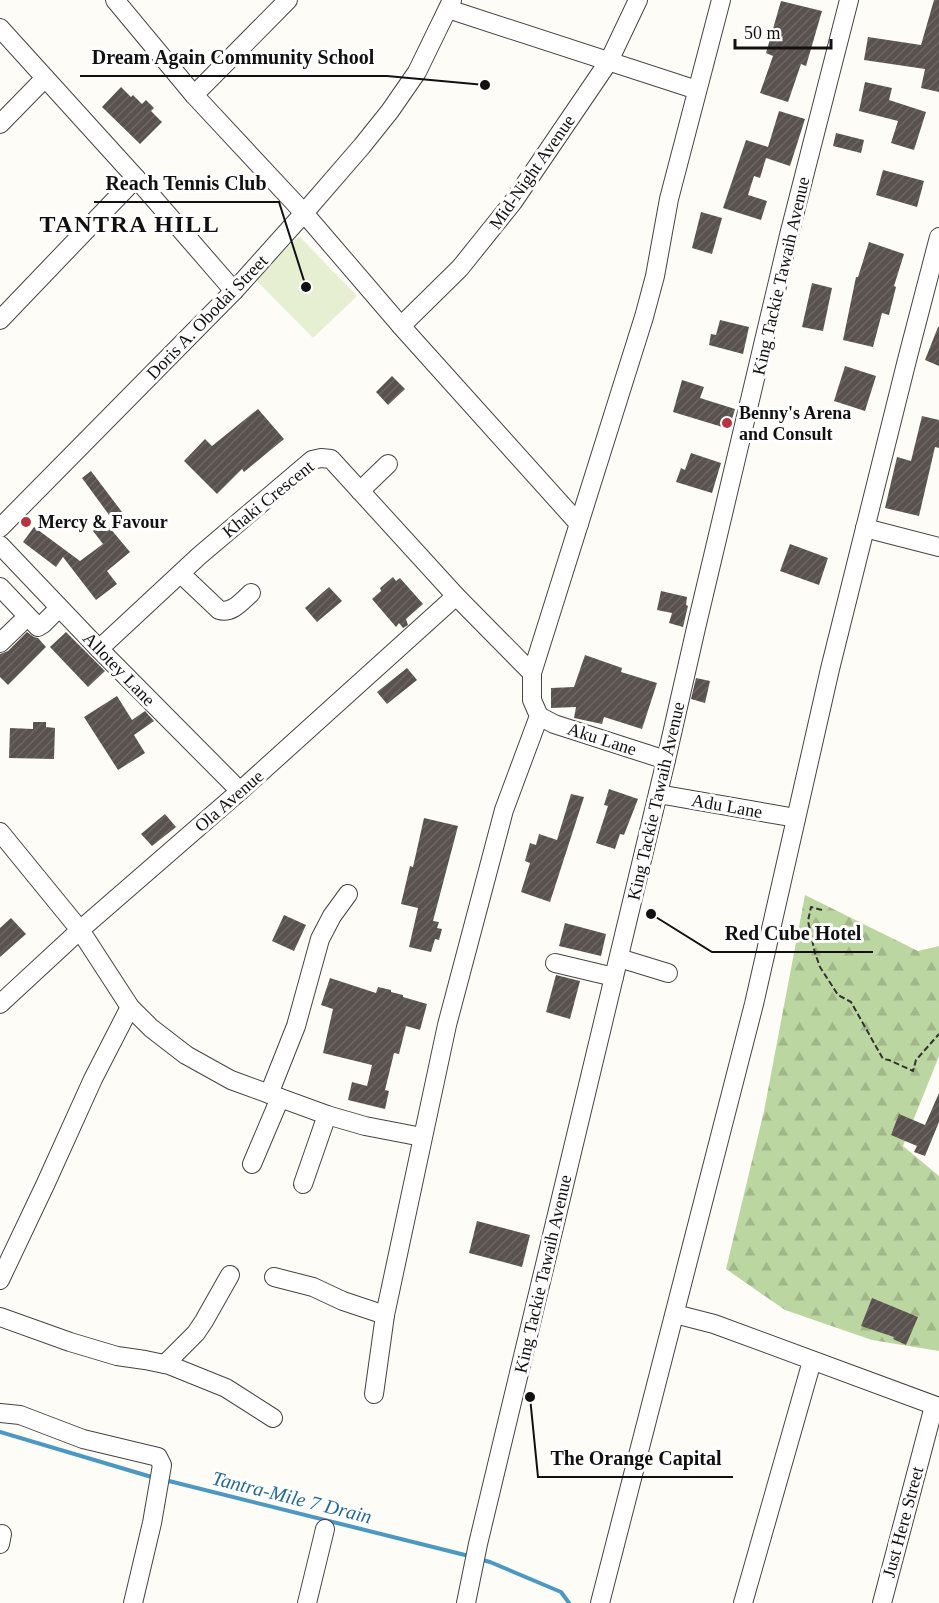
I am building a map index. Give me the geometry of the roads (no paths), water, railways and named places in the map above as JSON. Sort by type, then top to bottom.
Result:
[{"type":"street","points":[[115,0],[194,94],[304,213],[401,326],[579,524]]},
{"type":"street","points":[[194,94],[288,0]]},
{"type":"street","name":"Mid-Night Avenue","points":[[401,326],[460,268],[513,202],[609,61],[638,0]]},
{"type":"street","points":[[374,1394],[385,1315],[447,1024],[504,810],[539,716],[532,700],[532,673],[652,286],[669,199],[721,0]]},
{"type":"street","name":"King Tackie Tawaih Avenue","points":[[466,1603],[478,1544],[789,235],[849,0]]},
{"type":"street","points":[[450,5],[697,90]]},
{"type":"street","name":"Doris A. Obodai Street","points":[[0,528],[234,291],[304,213],[390,111],[417,72],[450,5]]},
{"type":"street","points":[[0,28],[136,178],[234,291]]},
{"type":"street","points":[[0,124],[45,78]]},
{"type":"street","points":[[0,320],[136,178]]},
{"type":"street","points":[[600,1603],[754,1004],[865,528],[939,237]]},
{"type":"street","name":"Khaki Crescent","points":[[99,649],[312,460],[321,458],[331,459],[456,596],[532,673]]},
{"type":"street","points":[[360,491],[388,464]]},
{"type":"street","points":[[865,528],[939,546]]},
{"type":"street","name":"Allotey Lane","points":[[0,545],[240,791]]},
{"type":"street","points":[[181,574],[219,610],[224,612],[231,610],[251,593]]},
{"type":"street","points":[[0,587],[38,627],[44,624],[59,608]]},
{"type":"street","name":"Ola Avenue","points":[[0,1004],[80,930],[240,791],[456,596]]},
{"type":"street","points":[[0,643],[27,617]]},
{"type":"street","name":"Aku Lane","points":[[539,716],[554,724],[666,760]]},
{"type":"street","name":"Adu Lane","points":[[658,794],[796,818]]},
{"type":"street","points":[[0,832],[80,930],[130,1007],[151,1028],[186,1055],[231,1080],[327,1115],[365,1126],[422,1137]]},
{"type":"street","points":[[252,1164],[296,1026],[320,939],[332,916],[348,894]]},
{"type":"street","points":[[619,958],[668,973]]},
{"type":"street","points":[[555,963],[614,976]]},
{"type":"street","points":[[0,1280],[93,1079],[130,1007]]},
{"type":"street","points":[[303,1184],[327,1115]]},
{"type":"street","points":[[165,1364],[200,1327],[230,1275]]},
{"type":"street","points":[[274,1277],[313,1287],[343,1301],[385,1315]]},
{"type":"street","points":[[675,1314],[714,1324],[770,1343],[812,1361],[936,1406]]},
{"type":"street","points":[[0,1317],[117,1356],[165,1364],[226,1388],[273,1418]]},
{"type":"street","points":[[744,1603],[812,1361]]},
{"type":"street","name":"Just Here Street","points":[[882,1603],[936,1406]]},
{"type":"street","points":[[0,1413],[20,1415],[83,1439],[158,1457],[161,1473],[133,1603]]},
{"type":"street","points":[[307,1603],[325,1529]]},
{"type":"waterway","name":"Tantra-Mile 7 Drain","points":[[0,1432],[155,1478]]},
{"type":"waterway","name":"Tantra-Mile 7 Drain","points":[[165,1480],[469,1556]]},
{"type":"waterway","name":"Tantra-Mile 7 Drain","points":[[479,1559],[561,1592],[569,1603]]},
{"type":"place","name":"Dream Again Community School","points":[[485,85]]},
{"type":"place","name":"Reach Tennis Club","points":[[306,287]]},
{"type":"place","name":"Benny's Arena and Consult","points":[[727,423]]},
{"type":"place","name":"Mercy & Favour","points":[[26,522]]},
{"type":"place","name":"Red Cube Hotel","points":[[651,914]]},
{"type":"place","name":"The Orange Capital","points":[[530,1397]]},
{"type":"district","name":"TANTRA HILL","points":[[130,224]]}]
